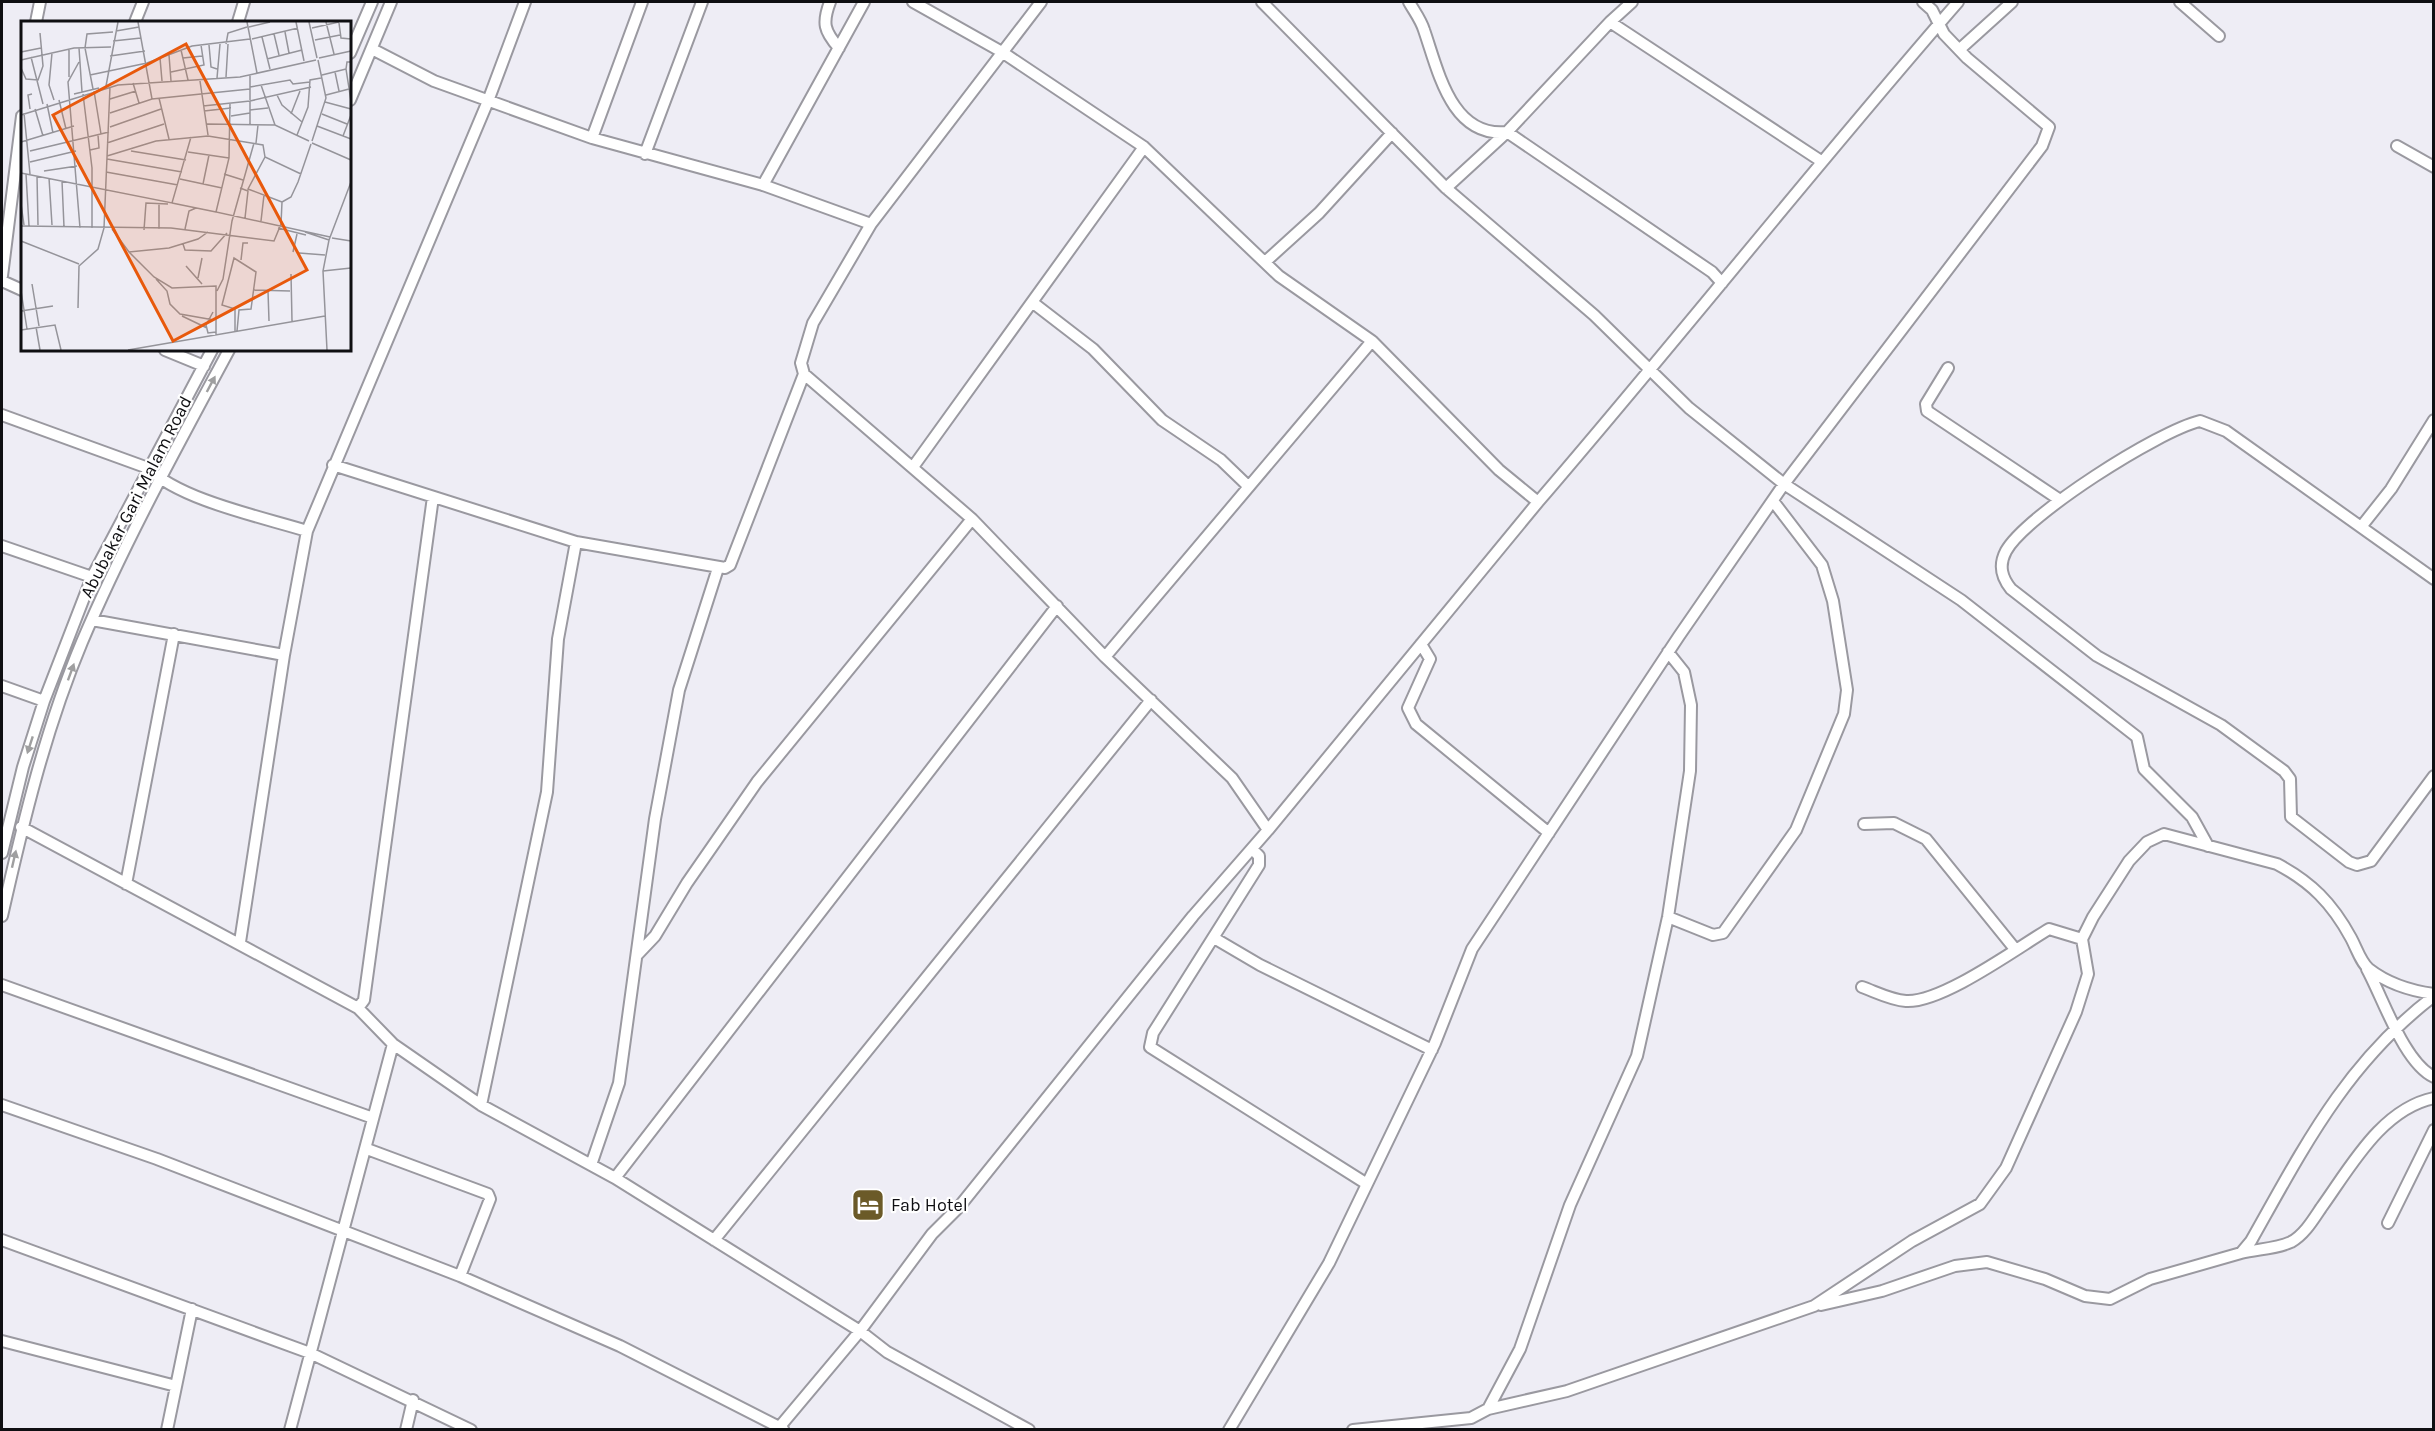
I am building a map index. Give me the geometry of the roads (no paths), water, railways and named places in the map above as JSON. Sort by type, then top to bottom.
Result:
[{"type":"street","points":[[36,21],[40,2]]},
{"type":"street","points":[[135,21],[143,2]]},
{"type":"street","points":[[238,21],[244,2]]},
{"type":"street","points":[[351,51],[372,2]]},
{"type":"street","points":[[351,97],[391,2]]},
{"type":"street","points":[[240,942],[284,655],[307,531],[488,101],[525,2]]},
{"type":"street","points":[[591,138],[642,2]]},
{"type":"street","points":[[645,154],[702,2]]},
{"type":"street","points":[[830,2],[823,25],[826,34],[839,48]]},
{"type":"street","points":[[763,185],[864,2]]},
{"type":"street","points":[[913,2],[1002,52],[1144,147],[1279,276],[1371,341],[1499,470],[1538,502]]},
{"type":"street","points":[[1041,2],[871,224],[813,323],[801,363],[804,374],[972,519],[1106,657],[1232,778],[1268,830]]},
{"type":"street","points":[[1262,2],[1446,188],[1594,315],[1682,402],[1784,484],[1961,600],[2137,737],[2145,769],[2192,817],[2208,846]]},
{"type":"street","points":[[1409,2],[1424,28],[1434,67],[1453,104],[1466,120],[1483,130],[1507,132],[1712,272],[1722,283]]},
{"type":"street","points":[[1446,188],[1507,132],[1610,22],[1632,2]]},
{"type":"street","points":[[1229,1430],[1329,1263],[1432,1050],[1472,949],[1668,652],[1784,484],[2042,146],[2049,127],[1944,34],[1932,10],[1923,2]]},
{"type":"street","points":[[2,1105],[157,1159],[460,1276],[620,1346],[780,1428],[860,1331],[932,1234],[959,1207],[1193,916],[1268,830],[1538,502],[1652,370],[1821,161],[1958,2]]},
{"type":"street","points":[[1960,49],[2012,2]]},
{"type":"street","points":[[2180,2],[2219,36]]},
{"type":"street","points":[[1610,22],[1821,161]]},
{"type":"street","points":[[372,49],[434,81],[591,138],[763,185],[871,224]]},
{"type":"street","points":[[1265,262],[1319,213],[1392,133]]},
{"type":"street","points":[[21,135],[18,193],[2,279],[21,289]]},
{"type":"street","points":[[2397,146],[2433,167]]},
{"type":"street","points":[[913,467],[1144,147]]},
{"type":"street","points":[[1032,302],[1093,349],[1162,420],[1221,460],[1248,486]]},
{"type":"street","points":[[1106,657],[1371,341]]},
{"type":"street","points":[[167,351],[204,366]]},
{"type":"street","name":"Abubakar Gari Malam Road","points":[[2,853],[20,777],[44,701],[92,577],[212,351]]},
{"type":"street","points":[[2,916],[21,826],[58,707],[92,620],[160,480],[228,351]]},
{"type":"street","points":[[1948,368],[1926,404],[1926,411],[2061,500]]},
{"type":"street","points":[[333,465],[576,542],[718,568],[730,565],[804,374]]},
{"type":"street","points":[[2,415],[148,468],[160,480],[226,506],[307,531]]},
{"type":"street","points":[[2361,528],[2391,489],[2433,420]]},
{"type":"street","points":[[2433,579],[2226,431],[2200,421],[2151,441],[2039,514],[2006,551],[2001,566],[2005,582],[2097,656],[2221,725],[2284,771],[2290,779],[2289,810],[2296,823],[2349,862],[2364,864],[2376,855],[2433,776]]},
{"type":"street","points":[[358,1008],[364,1000],[433,497]]},
{"type":"street","points":[[1668,916],[1713,935],[1723,933],[1796,830],[1844,714],[1847,690],[1833,601],[1821,565],[1773,501]]},
{"type":"street","points":[[636,955],[655,936],[687,883],[757,782],[972,519]]},
{"type":"street","points":[[481,1105],[547,792],[558,639],[576,542]]},
{"type":"street","points":[[2,546],[92,577]]},
{"type":"street","points":[[591,1165],[619,1083],[655,819],[679,690],[718,568]]},
{"type":"street","points":[[615,1178],[1057,606]]},
{"type":"street","points":[[92,620],[284,655]]},
{"type":"street","points":[[126,884],[174,634]]},
{"type":"street","points":[[1421,644],[1430,659],[1408,708],[1416,724],[1549,833]]},
{"type":"street","points":[[1488,1409],[1520,1349],[1570,1204],[1636,1056],[1668,916],[1690,771],[1691,705],[1684,672],[1668,652]]},
{"type":"street","points":[[2,686],[44,701]]},
{"type":"street","points":[[714,1240],[1151,700]]},
{"type":"street","points":[[1864,824],[1894,823],[1926,838],[2015,949]]},
{"type":"street","points":[[21,826],[126,884],[240,942],[358,1008],[393,1044],[481,1105],[615,1178],[860,1331],[887,1352],[1029,1430]]},
{"type":"street","points":[[1814,1306],[1912,1241],[1980,1204],[2006,1168],[2076,1012],[2088,974],[2082,939],[2093,916],[2129,861],[2147,843],[2164,834],[2277,864],[2313,886],[2349,934],[2411,1057],[2433,1077]]},
{"type":"street","points":[[1252,849],[1259,856],[1259,865],[1153,1033],[1150,1047],[1367,1184]]},
{"type":"street","points":[[1862,987],[1907,1001],[1927,998],[1974,975],[2049,929],[2082,939]]},
{"type":"street","points":[[1214,938],[1260,965],[1432,1050]]},
{"type":"street","points":[[2367,968],[2414,991],[2433,995]]},
{"type":"street","points":[[2,985],[373,1118]]},
{"type":"street","points":[[2241,1252],[2252,1241],[2310,1136],[2369,1054],[2433,995]]},
{"type":"street","points":[[291,1430],[393,1044]]},
{"type":"street","points":[[1353,1430],[1471,1418],[1488,1409],[1568,1391],[1814,1306],[1882,1290],[1955,1266],[1987,1262],[2045,1279],[2085,1296],[2110,1299],[2150,1279],[2241,1252],[2280,1245],[2297,1238],[2309,1226],[2349,1167],[2385,1125],[2412,1106],[2433,1098]]},
{"type":"street","points":[[2388,1223],[2433,1130]]},
{"type":"street","points":[[367,1149],[488,1194],[490,1199],[460,1276]]},
{"type":"street","points":[[2,1240],[310,1353],[413,1400],[471,1430]]},
{"type":"street","points":[[167,1430],[192,1309]]},
{"type":"street","points":[[2,1341],[176,1386]]},
{"type":"street","points":[[406,1430],[413,1400]]},
{"type":"place","name":"Fab Hotel","points":[[868,1205]]}]
